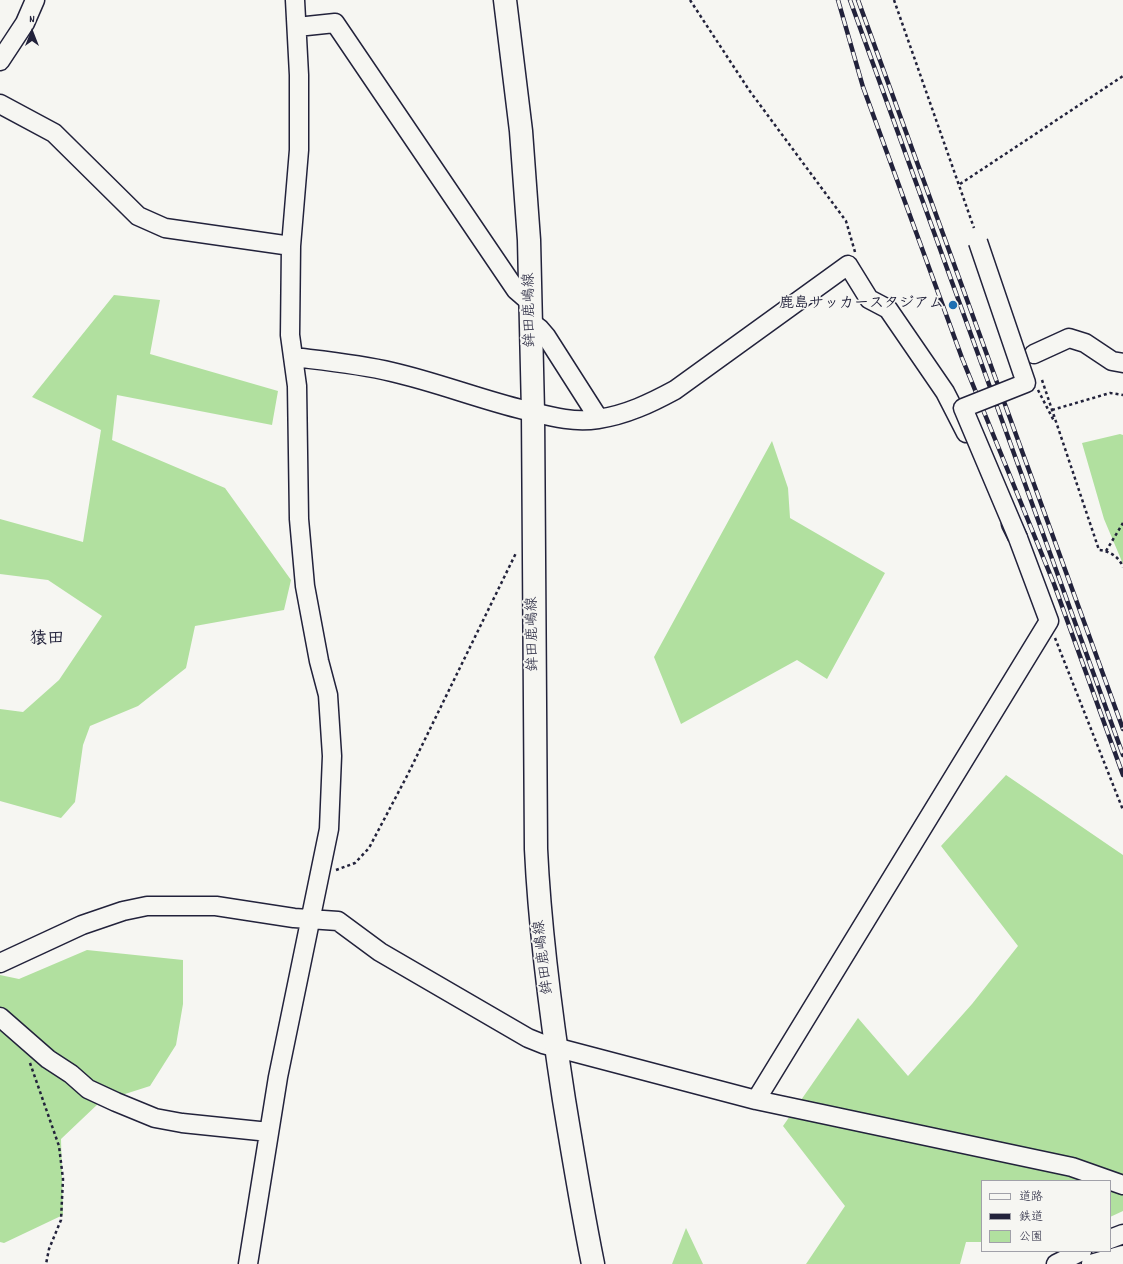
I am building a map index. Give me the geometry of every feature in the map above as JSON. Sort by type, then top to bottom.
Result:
[{"type":"main road","name":"鉾田鹿嶋線","points":[[505,0],[521,131],[529,240],[532,313],[536,857],[542,939],[556,1048],[581,1202],[593,1264]]},
{"type":"street","points":[[0,61],[25,23],[35,0]]},
{"type":"street","points":[[248,1264],[278,1078],[309,919],[329,829],[332,756],[328,695],[319,662],[305,586],[299,519],[297,386],[290,335],[291,246],[299,150],[295,0]]},
{"type":"street","points":[[296,27],[335,23],[532,313],[540,329],[599,419]]},
{"type":"street","points":[[0,104],[54,133],[138,216],[166,228],[291,246]]},
{"type":"street","points":[[756,1100],[1049,621],[1018,538],[963,408],[1026,383],[978,242]]},
{"type":"street","points":[[293,357],[359,365],[392,372],[533,412],[570,420],[599,419],[625,413],[654,402],[675,390],[848,265],[869,299],[888,309],[945,392],[1018,538]]},
{"type":"street","points":[[1034,354],[1068,338],[1085,343],[1112,361],[1123,363]]},
{"type":"street","points":[[0,963],[82,924],[123,911],[147,906],[216,906],[294,918],[338,921],[380,952],[432,984],[528,1038],[556,1048],[756,1100],[1072,1167],[1109,1180]]},
{"type":"street","points":[[0,1016],[19,1035],[48,1059],[71,1074],[88,1089],[116,1102],[155,1118],[182,1123],[269,1132]]},
{"type":"street","points":[[1111,1181],[1123,1185]]},
{"type":"street","points":[[1111,1239],[1123,1234]]},
{"type":"street","points":[[1056,1264],[1080,1252]]},
{"type":"street","points":[[1091,1264],[1123,1255]]},
{"type":"path","points":[[690,0],[749,90],[846,221],[856,251],[848,265]]},
{"type":"path","points":[[960,184],[1123,76]]},
{"type":"path","points":[[1026,383],[1034,383],[1057,427]]},
{"type":"path","points":[[1052,410],[1110,393],[1123,395]]},
{"type":"path","points":[[1106,551],[1123,523]]},
{"type":"path","points":[[320,875],[355,863],[368,848],[408,774],[518,550],[533,538]]},
{"type":"path","points":[[1049,621],[1123,810]]},
{"type":"path","points":[[19,1035],[59,1146],[63,1179],[61,1220],[49,1249],[46,1264]]},
{"type":"green space","points":[[114,295],[160,300],[150,354],[278,391],[272,425],[117,395],[112,440],[225,488],[291,580],[284,610],[195,626],[186,668],[138,706],[90,726],[83,745],[75,802],[61,818],[0,801],[0,709],[23,712],[59,680],[102,616],[48,580],[0,574],[0,519],[83,542],[101,430],[32,397]]},
{"type":"green space","points":[[1120,434],[1123,435],[1123,564],[1104,519],[1082,443]]},
{"type":"green space","points":[[772,441],[788,488],[790,518],[885,573],[827,679],[797,660],[681,724],[654,657]]},
{"type":"green space","points":[[1006,775],[1123,855],[1123,1211],[1111,1217],[1111,1180],[981,1180],[981,1242],[966,1242],[960,1264],[806,1264],[845,1206],[783,1126],[858,1018],[908,1076],[972,1004],[1018,946],[941,846]]},
{"type":"green space","points":[[87,950],[183,960],[183,1004],[176,1045],[150,1086],[100,1102],[61,1139],[63,1215],[4,1243],[0,1242],[0,975],[19,979]]},
{"type":"green space","points":[[686,1228],[703,1264],[672,1264]]},
{"type":"railway","points":[[838,0],[863,87],[962,358],[1054,584],[1123,775]]},
{"type":"railway","points":[[850,0],[1123,755]]},
{"type":"railway","points":[[858,0],[1123,729]]},
{"type":"place","name":"鹿島サッカースタジアム","points":[[953,305]]},
{"type":"district","name":"猿田","points":[[47,641]]}]
